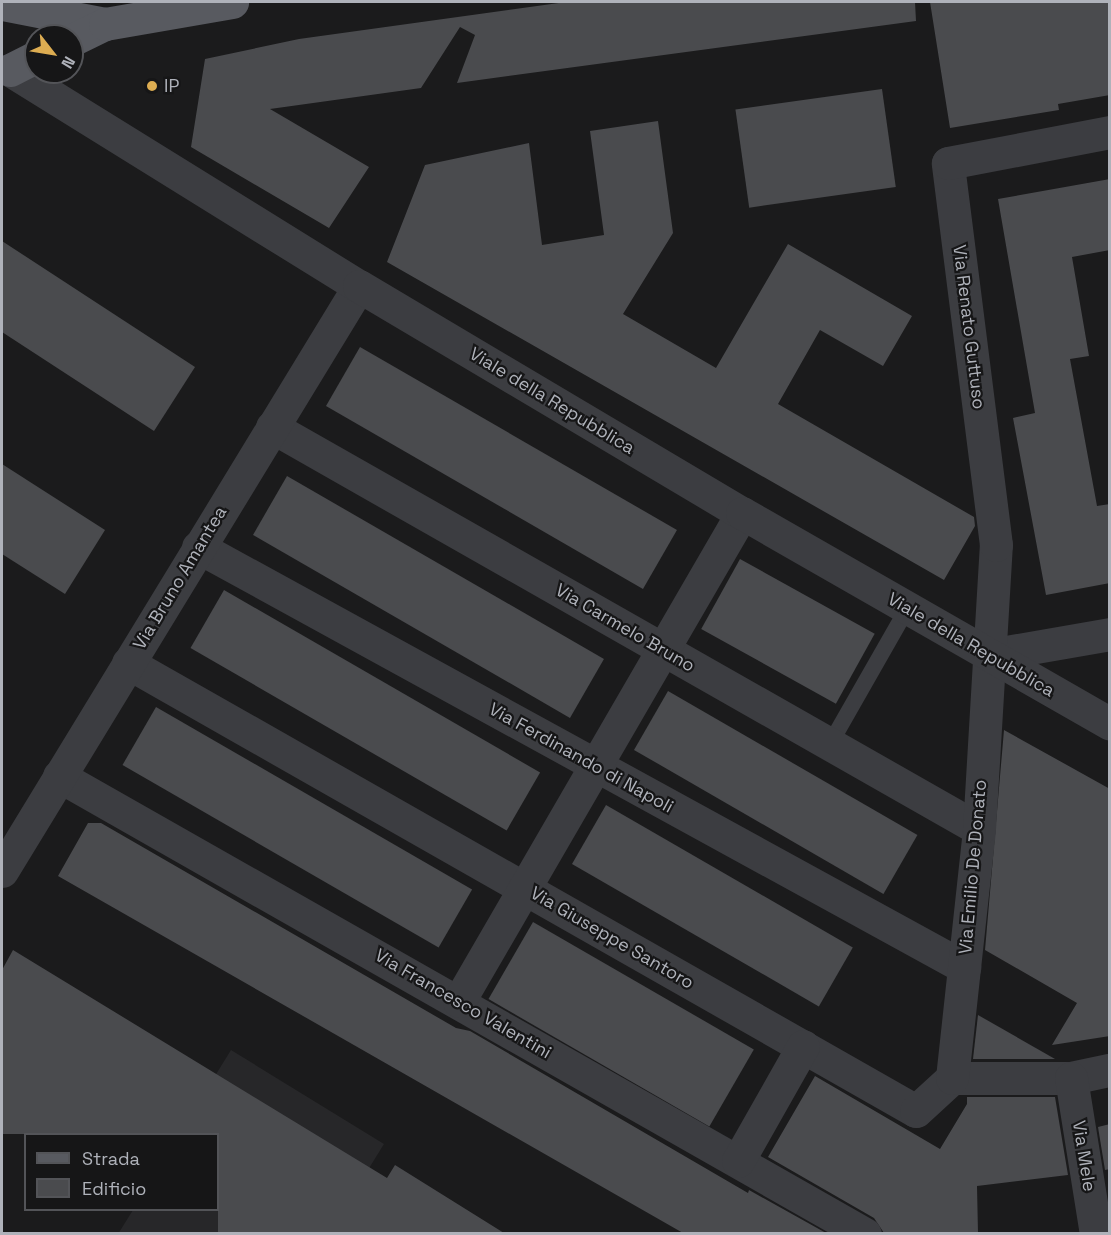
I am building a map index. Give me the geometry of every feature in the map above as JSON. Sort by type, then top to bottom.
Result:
[{"type":"main road","points":[[84,34],[105,24],[232,2]]},
{"type":"main road","points":[[2,4],[105,24]]},
{"type":"street","name":"Viale della Repubblica","points":[[12,68],[359,286],[742,513],[1110,724]]},
{"type":"street","name":"Via Renato Guttuso","points":[[989,655],[996,545],[948,163],[1110,132]]},
{"type":"street","name":"Via Bruno Amantea","points":[[2,871],[359,286]]},
{"type":"street","name":"Via Carmelo Bruno","points":[[272,427],[979,829]]},
{"type":"street","points":[[459,1001],[742,513]]},
{"type":"street","name":"Via Ferdinando di Napoli","points":[[198,547],[964,967]]},
{"type":"street","points":[[989,655],[1110,634]]},
{"type":"street","name":"Via Emilio De Donato","points":[[952,1078],[979,829],[989,655]]},
{"type":"street","name":"Via Giuseppe Santoro","points":[[128,663],[916,1111],[952,1078]]},
{"type":"street","name":"Via Francesco Valentini","points":[[59,776],[865,1233]]},
{"type":"street","points":[[738,1161],[803,1047]]},
{"type":"street","points":[[952,1078],[1071,1078],[1110,1070]]},
{"type":"street","name":"Via Mele","points":[[1071,1078],[1096,1233]]},
{"type":"lane","points":[[830,744],[908,609]]},
{"type":"shaded area","points":[[231,1050],[384,1144],[329,1233],[118,1234],[132,1211],[219,1211],[219,1133],[180,1133]]},
{"type":"building","points":[[566,2],[915,2],[916,21],[457,83],[475,35],[460,27],[421,88],[270,109],[369,167],[329,228],[191,147],[205,59],[299,39]]},
{"type":"building","points":[[930,2],[1110,2],[1110,95],[1058,104],[1059,110],[950,128]]},
{"type":"building","points":[[882,89],[896,187],[749,208],[735,110]]},
{"type":"building","points":[[658,121],[673,233],[623,314],[716,368],[788,244],[912,316],[883,366],[820,330],[778,404],[974,517],[975,526],[944,580],[387,262],[425,165],[529,143],[542,245],[604,235],[590,131]]},
{"type":"building","points":[[1110,179],[1110,250],[1072,257],[1089,356],[1070,359],[1097,506],[1110,504],[1110,583],[1046,595],[1013,418],[1035,413],[998,199]]},
{"type":"building","points":[[2,241],[195,367],[154,431],[2,332]]},
{"type":"building","points":[[360,347],[677,530],[643,589],[326,406]]},
{"type":"building","points":[[2,464],[105,530],[65,594],[2,554]]},
{"type":"building","points":[[287,476],[604,659],[570,718],[253,535]]},
{"type":"building","points":[[740,559],[875,634],[836,704],[701,629]]},
{"type":"building","points":[[224,590],[540,772],[507,831],[190,648]]},
{"type":"building","points":[[668,691],[917,835],[883,894],[634,750]]},
{"type":"building","points":[[156,707],[472,889],[439,948],[122,765]]},
{"type":"building","points":[[1004,730],[1110,789],[1110,1036],[1052,1045],[1077,1003],[985,950]]},
{"type":"building","points":[[606,805],[853,948],[819,1006],[572,864]]},
{"type":"building","points":[[88,823],[101,823],[456,1028],[470,1031],[748,1193],[749,1190],[826,1233],[683,1233],[58,876]]},
{"type":"building","points":[[533,922],[754,1050],[709,1127],[489,999]]},
{"type":"building","points":[[13,950],[387,1178],[395,1165],[504,1233],[218,1233],[219,1133],[2,1134],[2,970]]},
{"type":"building","points":[[978,1015],[1055,1059],[973,1059]]},
{"type":"building","points":[[815,1076],[940,1149],[967,1104],[967,1097],[1055,1097],[1068,1175],[977,1186],[978,1233],[884,1233],[874,1218],[768,1157]]},
{"type":"building","points":[[1110,1124],[1110,1169],[1105,1170],[1098,1127]]},
{"type":"place","name":"IP","points":[[152,86]]}]
